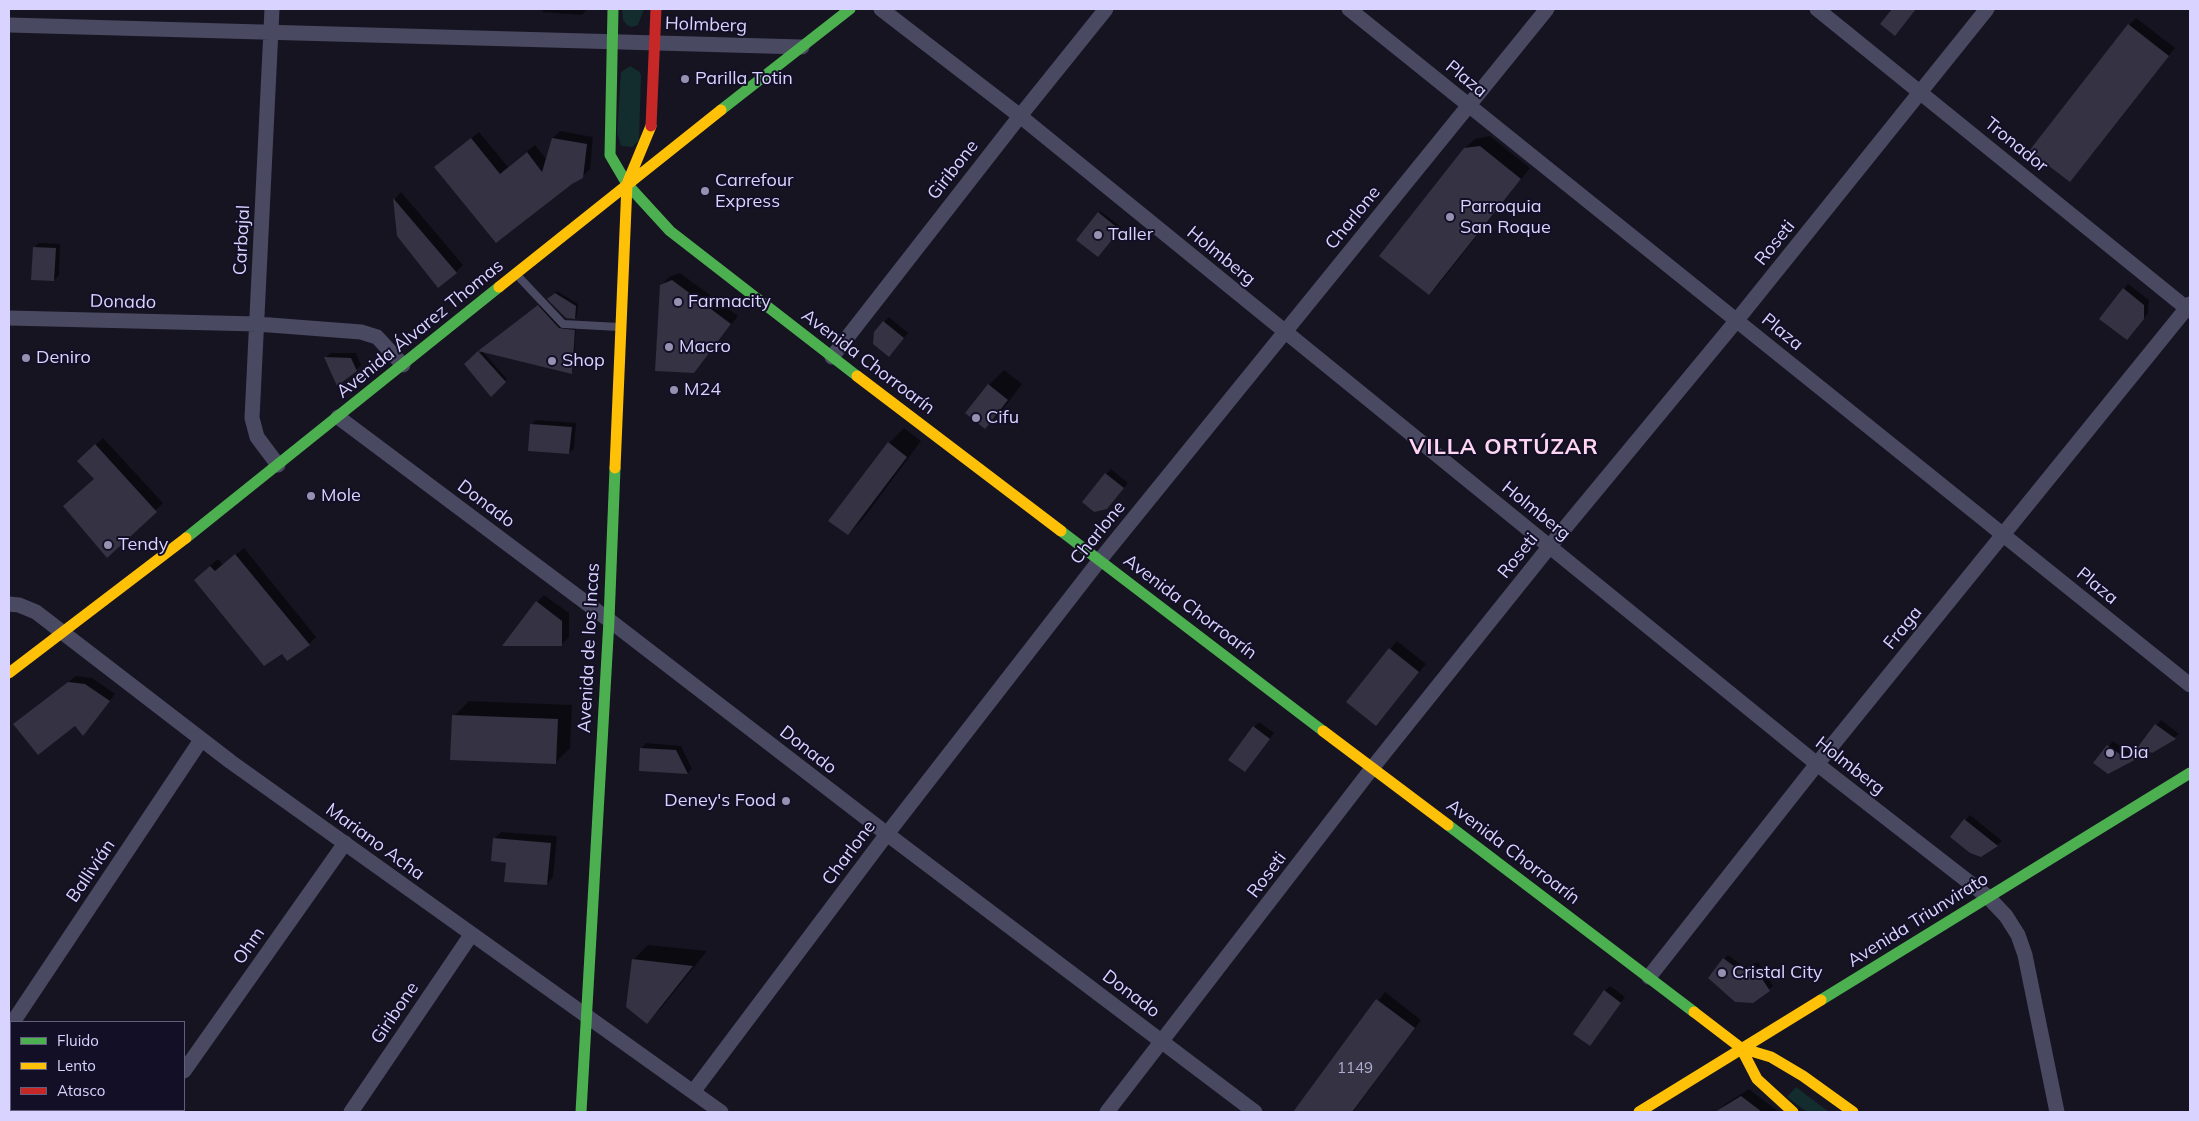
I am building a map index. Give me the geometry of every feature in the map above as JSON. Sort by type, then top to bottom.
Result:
[{"type":"main road","points":[[613,9],[610,155],[627,184]]},
{"type":"main road","name":"Avenida de los Incas","points":[[581,1112],[609,620],[627,184],[652,124],[656,9]]},
{"type":"main road","name":"Avenida Álvarez Thomas","points":[[9,673],[216,515],[627,184],[850,9]]},
{"type":"main road","name":"Avenida Chorroarín","points":[[627,184],[670,231],[832,357],[1741,1048],[1771,1057],[1803,1076],[1853,1112]]},
{"type":"main road","name":"Avenida Triunvirato","points":[[1639,1112],[2190,772]]},
{"type":"main road","name":"Avenida Chorroarín","points":[[1741,1048],[1757,1079],[1793,1112]]},
{"type":"street","name":"Carbajal","points":[[272,9],[252,418],[257,437],[278,465]]},
{"type":"street","name":"Holmberg","points":[[881,9],[1020,116],[1818,764],[1988,897],[2006,916],[2018,935],[2025,954],[2057,1112]]},
{"type":"street","name":"Giribone","points":[[832,357],[1106,9]]},
{"type":"street","name":"Plaza","points":[[1349,9],[2190,685]]},
{"type":"street","name":"Charlone","points":[[693,1092],[887,834],[1099,560],[1547,9]]},
{"type":"street","name":"Tronador","points":[[1817,9],[2189,308]]},
{"type":"street","name":"Roseti","points":[[1107,1112],[1373,767],[1550,546],[1738,320],[1987,9]]},
{"type":"street","name":"Holmberg","points":[[9,25],[802,47]]},
{"type":"street","name":"Fraga","points":[[1649,977],[2003,534],[2189,308]]},
{"type":"street","name":"Donado","points":[[9,318],[257,324],[361,332],[376,338],[402,365]]},
{"type":"street","name":"Donado","points":[[338,417],[609,620],[887,834],[1255,1112]]},
{"type":"street","name":"Mariano Acha","points":[[9,604],[19,605],[36,612],[201,740],[471,935],[721,1112]]},
{"type":"street","name":"Ballivián","points":[[13,1021],[201,740]]},
{"type":"street","name":"Ohm","points":[[185,1069],[344,843]]},
{"type":"street","name":"Giribone","points":[[351,1112],[471,935]]},
{"type":"lane","points":[[516,274],[563,324],[620,327]]},
{"type":"green space","points":[[622,9],[644,9],[638,25],[632,27],[627,25],[623,20]]},
{"type":"green space","points":[[630,66],[640,72],[641,76],[639,140],[632,147],[621,146],[617,133],[621,72]]},
{"type":"green space","points":[[1796,1087],[1829,1112],[1807,1112],[1787,1097]]},
{"type":"building","points":[[1892,9],[1916,9],[1895,36],[1880,24]]},
{"type":"building","points":[[2128,24],[2169,56],[2070,182],[2029,151]]},
{"type":"building","points":[[471,138],[500,174],[527,152],[542,172],[552,138],[587,144],[583,178],[572,184],[496,243],[434,167]]},
{"type":"building","name":"Parroquia San Roque","points":[[1480,146],[1521,179],[1429,295],[1379,256],[1464,148]]},
{"type":"building","points":[[393,198],[457,273],[438,288],[397,236]]},
{"type":"building","name":"Taller","points":[[1098,212],[1120,230],[1098,257],[1076,240]]},
{"type":"building","points":[[33,247],[56,248],[54,281],[31,280]]},
{"type":"building","points":[[672,280],[731,324],[694,373],[655,371],[660,285]]},
{"type":"building","points":[[2123,288],[2144,305],[2144,319],[2127,340],[2099,319]]},
{"type":"building","points":[[555,293],[576,306],[575,319],[566,318],[547,299]]},
{"type":"building","points":[[538,305],[559,328],[575,330],[572,374],[478,351]]},
{"type":"building","points":[[883,321],[904,338],[889,357],[873,344],[874,332]]},
{"type":"building","points":[[478,351],[506,382],[491,397],[464,364]]},
{"type":"building","points":[[324,357],[351,358],[357,371],[337,386]]},
{"type":"building","points":[[988,384],[1008,400],[985,429],[965,413]]},
{"type":"building","points":[[530,424],[572,427],[569,454],[528,451]]},
{"type":"building","points":[[888,442],[907,457],[848,535],[828,521]]},
{"type":"building","points":[[95,444],[157,512],[107,558],[63,506],[94,479],[77,461]]},
{"type":"building","points":[[1105,473],[1124,488],[1107,509],[1094,512],[1082,502]]},
{"type":"building","points":[[235,554],[310,645],[287,661],[282,654],[264,666],[194,580],[210,566],[215,571]]},
{"type":"building","points":[[536,601],[562,621],[562,646],[502,646]]},
{"type":"building","points":[[1389,648],[1419,672],[1376,726],[1346,702]]},
{"type":"building","points":[[68,682],[85,684],[110,701],[83,736],[75,726],[38,755],[13,724]]},
{"type":"building","points":[[452,715],[558,719],[556,764],[450,760]]},
{"type":"building","points":[[2155,724],[2176,739],[2108,774],[2093,763],[2107,745],[2128,760]]},
{"type":"building","points":[[1253,726],[1270,739],[1245,772],[1228,760]]},
{"type":"building","points":[[640,748],[676,750],[688,774],[639,771]]},
{"type":"building","points":[[1964,819],[1998,846],[1981,857],[1970,853],[1950,837]]},
{"type":"building","points":[[493,838],[551,843],[547,885],[504,882],[506,863],[491,861]]},
{"type":"building","points":[[1723,958],[1739,970],[1753,965],[1770,991],[1753,1003],[1735,1002],[1708,978]]},
{"type":"building","points":[[632,959],[693,966],[647,1024],[626,1007]]},
{"type":"building","points":[[1604,990],[1621,1003],[1590,1046],[1573,1034]]},
{"type":"building","points":[[1376,999],[1415,1028],[1352,1112],[1293,1112]]},
{"type":"building","points":[[1741,1096],[1762,1112],[1715,1112]]},
{"type":"traffic: fast","points":[[613,9],[610,155],[627,184],[670,231],[857,376]]},
{"type":"traffic: fast","points":[[721,110],[850,9]]},
{"type":"traffic: fast","points":[[186,538],[499,287]]},
{"type":"traffic: fast","points":[[581,1112],[609,620],[615,468]]},
{"type":"traffic: fast","points":[[1061,531],[1323,731]]},
{"type":"traffic: fast","points":[[1821,1000],[2190,773]]},
{"type":"traffic: fast","points":[[1448,825],[1694,1012]]},
{"type":"traffic: slow","points":[[499,287],[721,110]]},
{"type":"traffic: slow","points":[[615,468],[627,184],[651,126]]},
{"type":"traffic: slow","points":[[857,376],[1061,531]]},
{"type":"traffic: slow","points":[[9,673],[186,538]]},
{"type":"traffic: slow","points":[[1323,731],[1448,825]]},
{"type":"traffic: slow","points":[[1639,1112],[1821,1000]]},
{"type":"traffic: slow","points":[[1694,1012],[1741,1048],[1771,1057],[1803,1076],[1853,1112]]},
{"type":"traffic: slow","points":[[1741,1048],[1757,1079],[1793,1112]]},
{"type":"traffic: jam","points":[[651,126],[656,9]]},
{"type":"place","name":"Parilla Totin","points":[[685,79]]},
{"type":"place","name":"Carrefour Express","points":[[705,191]]},
{"type":"place","name":"Parroquia San Roque","points":[[1450,217]]},
{"type":"place","name":"Taller","points":[[1098,235]]},
{"type":"place","name":"Farmacity","points":[[678,302]]},
{"type":"place","name":"Macro","points":[[669,347]]},
{"type":"place","name":"Deniro","points":[[26,358]]},
{"type":"place","name":"Shop","points":[[552,361]]},
{"type":"place","name":"M24","points":[[674,390]]},
{"type":"place","name":"Cifu","points":[[976,418]]},
{"type":"place","name":"Mole","points":[[311,496]]},
{"type":"place","name":"Tendy","points":[[108,545]]},
{"type":"place","name":"Dia","points":[[2110,753]]},
{"type":"place","name":"Deney's Food","points":[[786,801]]},
{"type":"place","name":"Cristal City","points":[[1722,973]]},
{"type":"district","name":"VILLA ORTÚZAR","points":[[1504,447]]}]
